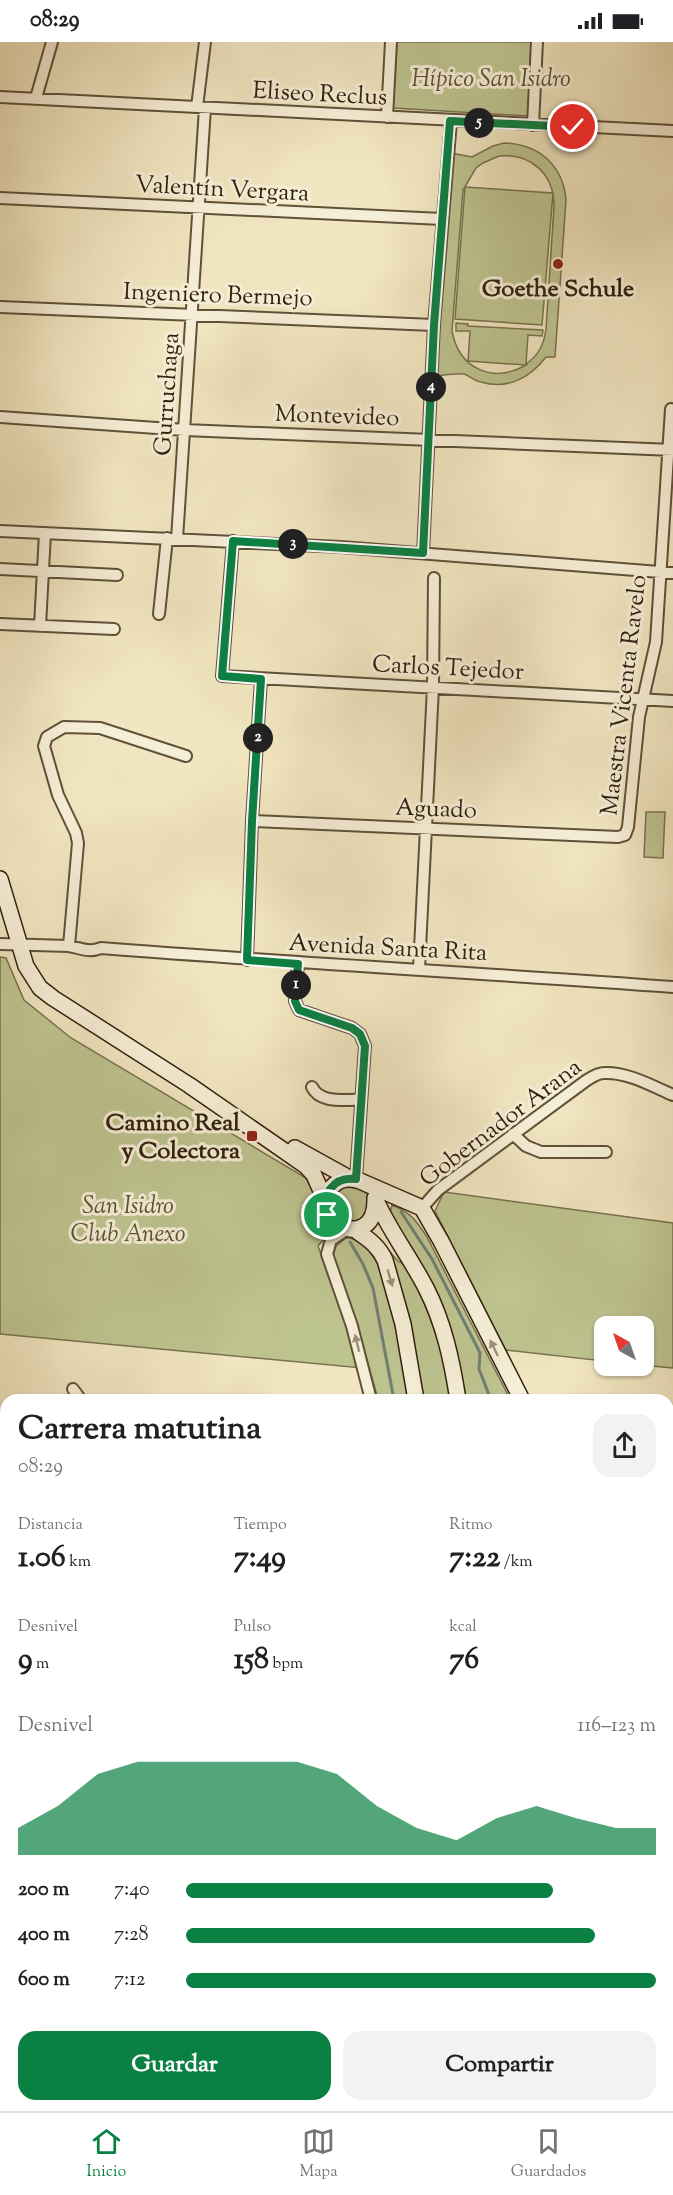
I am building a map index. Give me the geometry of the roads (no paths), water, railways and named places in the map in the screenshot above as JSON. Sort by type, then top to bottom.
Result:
[{"type":"main road","points":[[0,879],[26,966],[40,988],[306,1166],[314,1174],[331,1222],[389,1239],[401,1248]]},
{"type":"main road","points":[[189,1086],[306,1155],[355,1180],[422,1208],[519,1394]]},
{"type":"main road","points":[[325,1200],[332,1186],[339,1181],[355,1180],[367,1185],[401,1248],[426,1287],[449,1350],[457,1394]]},
{"type":"main road","points":[[353,1230],[368,1222],[375,1208],[375,1199]]},
{"type":"main road","points":[[353,1230],[373,1242],[385,1260],[403,1324],[415,1394]]},
{"type":"street","points":[[36,98],[52,42]]},
{"type":"street","name":"Gurruchaga","points":[[159,614],[172,539],[185,429],[199,207],[205,42]]},
{"type":"street","points":[[387,117],[392,42]]},
{"type":"street","points":[[533,125],[537,42]]},
{"type":"street","name":"Eliseo Reclus","points":[[0,97],[673,131]]},
{"type":"street","points":[[423,553],[434,325],[450,121]]},
{"type":"street","name":"Valentín Vergara","points":[[0,198],[442,219]]},
{"type":"street","name":"Ingeniero Bermejo","points":[[0,307],[434,325]]},
{"type":"street","name":"Maestra Vicenta Ravelo","points":[[618,837],[625,835],[628,827],[638,728],[656,642],[671,450],[671,409]]},
{"type":"street","name":"Montevideo","points":[[0,417],[185,429],[671,450]]},
{"type":"street","points":[[0,531],[233,541],[423,553],[673,573]]},
{"type":"street","points":[[40,626],[45,533]]},
{"type":"street","name":"Carlos Tejedor","points":[[233,541],[222,676],[673,701]]},
{"type":"street","points":[[0,569],[117,575]]},
{"type":"street","points":[[419,969],[433,687],[434,578]]},
{"type":"street","points":[[0,624],[114,629]]},
{"type":"street","points":[[247,960],[252,821],[261,679]]},
{"type":"street","points":[[71,946],[78,843],[76,833],[58,795],[44,746],[46,737],[64,727],[100,728],[186,756]]},
{"type":"street","name":"Aguado","points":[[252,821],[618,837]]},
{"type":"street","name":"Avenida Santa Rita","points":[[0,944],[71,946],[77,950],[95,951],[101,948],[298,964],[419,969],[673,987]]},
{"type":"street","points":[[298,964],[295,1001],[299,1010],[352,1028],[360,1034],[365,1046],[355,1180]]},
{"type":"street","name":"Gobernador Arana","points":[[422,1208],[438,1190],[586,1080],[604,1073],[624,1076],[673,1095]]},
{"type":"street","points":[[312,1087],[315,1094],[323,1098],[361,1100]]},
{"type":"street","points":[[513,1134],[526,1146],[541,1152],[606,1152]]},
{"type":"street","points":[[353,1230],[331,1240],[327,1254],[352,1326],[369,1394]]},
{"type":"street","points":[[73,1389],[77,1394]]},
{"type":"waterway","points":[[401,1212],[432,1259],[480,1353],[479,1369],[489,1394]]},
{"type":"waterway","points":[[350,1242],[373,1288],[393,1394]]},
{"type":"place","name":"Goethe Schule","points":[[558,264]]},
{"type":"place","name":"Camino Real y Colectora","points":[[252,1136]]},
{"type":"park label","name":"Hípico San Isidro","points":[[491,78]]},
{"type":"park label","name":"San Isidro Club Anexo","points":[[128,1219]]}]
